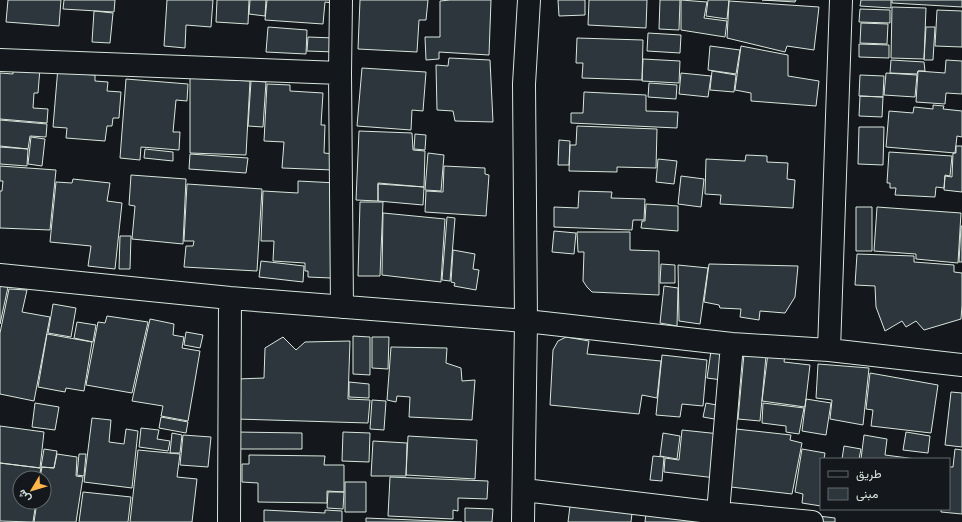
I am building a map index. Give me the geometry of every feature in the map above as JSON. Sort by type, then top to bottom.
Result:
[{"type":"street","points":[[341,0],[340,73],[342,307]]},
{"type":"street","points":[[523,522],[526,321],[524,84],[529,0]]},
{"type":"street","points":[[829,350],[841,0]]},
{"type":"street","points":[[0,60],[340,73]]},
{"type":"street","points":[[0,275],[230,298],[526,321],[732,344],[829,350],[962,365]]},
{"type":"street","points":[[228,522],[230,298]]},
{"type":"street","points":[[718,513],[732,344]]},
{"type":"street","points":[[524,490],[718,513],[812,522]]},
{"type":"building","points":[[8,0],[61,0],[59,26],[6,22]]},
{"type":"building","points":[[64,0],[115,0],[114,12],[63,9]]},
{"type":"building","points":[[167,0],[213,0],[211,27],[186,25],[185,48],[164,46]]},
{"type":"building","points":[[217,0],[249,0],[248,24],[216,22]]},
{"type":"building","points":[[250,0],[266,0],[265,16],[249,14]]},
{"type":"building","points":[[267,0],[333,0],[332,3],[325,2],[323,24],[265,20]]},
{"type":"building","points":[[360,0],[428,0],[426,20],[419,20],[417,52],[358,49]]},
{"type":"building","points":[[491,0],[489,55],[439,52],[439,59],[426,60],[425,37],[440,37],[440,1]]},
{"type":"building","points":[[558,0],[585,0],[585,15],[559,16]]},
{"type":"building","points":[[589,0],[647,0],[646,28],[588,25]]},
{"type":"building","points":[[660,0],[680,0],[679,30],[659,29]]},
{"type":"building","points":[[681,0],[707,2],[704,18],[727,21],[725,37],[681,30]]},
{"type":"building","points":[[708,0],[729,0],[727,19],[706,16]]},
{"type":"building","points":[[762,0],[796,0],[795,2]]},
{"type":"building","points":[[861,0],[891,0],[891,8],[860,6]]},
{"type":"building","points":[[892,0],[962,0],[962,7],[892,3]]},
{"type":"building","points":[[729,1],[819,7],[814,50],[787,46],[785,52],[727,38]]},
{"type":"building","points":[[892,7],[926,8],[924,59],[891,58]]},
{"type":"building","points":[[860,9],[890,10],[890,23],[859,22]]},
{"type":"building","points":[[937,10],[962,11],[962,47],[935,46]]},
{"type":"building","points":[[94,11],[113,13],[110,43],[92,42]]},
{"type":"building","points":[[861,23],[888,24],[887,44],[860,43]]},
{"type":"building","points":[[268,27],[307,30],[306,54],[266,52]]},
{"type":"building","points":[[926,27],[935,27],[933,60],[924,60]]},
{"type":"building","points":[[648,33],[681,35],[680,53],[647,51]]},
{"type":"building","points":[[308,37],[335,38],[335,52],[307,51]]},
{"type":"building","points":[[577,38],[643,40],[642,80],[582,78],[583,63],[576,63]]},
{"type":"building","points":[[859,44],[889,45],[889,58],[859,57]]},
{"type":"building","points":[[710,46],[740,50],[736,74],[708,70]]},
{"type":"building","points":[[741,46],[788,55],[788,76],[819,81],[816,106],[751,101],[751,93],[735,90]]},
{"type":"building","points":[[449,58],[490,60],[493,122],[455,121],[453,111],[437,110],[436,65],[448,66]]},
{"type":"building","points":[[643,59],[680,61],[679,83],[642,81]]},
{"type":"building","points":[[891,60],[924,62],[925,71],[918,71],[917,74],[890,73]]},
{"type":"building","points":[[946,60],[962,61],[962,94],[946,93],[945,104],[916,102],[918,71],[945,73]]},
{"type":"building","points":[[13,66],[40,68],[38,93],[34,93],[33,108],[48,109],[47,123],[0,119],[0,73],[13,74]]},
{"type":"building","points":[[58,67],[78,74],[95,75],[95,81],[108,82],[107,91],[121,92],[119,118],[113,118],[112,126],[107,126],[105,141],[66,138],[67,128],[53,127]]},
{"type":"building","points":[[362,68],[426,72],[423,111],[412,110],[411,130],[357,126]]},
{"type":"building","points":[[712,71],[736,75],[734,92],[710,90]]},
{"type":"building","points":[[681,73],[711,76],[708,97],[679,94]]},
{"type":"building","points":[[886,73],[917,75],[915,97],[884,95]]},
{"type":"building","points":[[860,75],[884,76],[883,97],[859,96]]},
{"type":"building","points":[[190,78],[250,81],[246,155],[190,153]]},
{"type":"building","points":[[126,79],[188,84],[187,101],[176,100],[173,132],[180,132],[179,150],[141,147],[140,160],[120,158]]},
{"type":"building","points":[[251,81],[266,82],[263,127],[248,126]]},
{"type":"building","points":[[649,83],[677,85],[676,99],[648,97]]},
{"type":"building","points":[[267,84],[290,85],[290,91],[323,93],[321,125],[325,125],[324,153],[334,154],[333,170],[282,168],[284,142],[264,141]]},
{"type":"building","points":[[584,92],[646,95],[646,111],[678,112],[677,128],[571,123],[571,113],[583,113]]},
{"type":"building","points":[[860,96],[883,97],[882,117],[859,116]]},
{"type":"building","points":[[933,105],[944,106],[943,109],[962,111],[962,137],[957,136],[955,153],[886,147],[889,111],[913,113],[914,107],[933,109]]},
{"type":"building","points":[[0,120],[47,124],[46,137],[30,136],[28,149],[0,146]]},
{"type":"building","points":[[577,126],[657,129],[656,168],[617,167],[617,172],[569,171],[570,145],[576,145]]},
{"type":"building","points":[[859,127],[884,127],[883,165],[858,164]]},
{"type":"building","points":[[359,131],[412,133],[413,150],[425,151],[424,187],[378,183],[378,201],[356,200]]},
{"type":"building","points":[[415,134],[426,135],[425,150],[414,149]]},
{"type":"building","points":[[31,137],[45,139],[42,166],[28,164]]},
{"type":"building","points":[[559,140],[570,141],[569,165],[558,165]]},
{"type":"building","points":[[956,146],[962,146],[962,192],[944,190],[945,176],[952,177],[953,153],[956,153]]},
{"type":"building","points":[[0,147],[28,149],[27,166],[0,164]]},
{"type":"building","points":[[145,149],[173,152],[173,161],[144,158]]},
{"type":"building","points":[[889,152],[952,156],[950,176],[945,175],[944,188],[936,187],[935,197],[895,195],[896,188],[890,188],[890,183],[887,183]]},
{"type":"building","points":[[428,153],[444,155],[441,191],[425,190]]},
{"type":"building","points":[[190,154],[248,158],[246,173],[189,169]]},
{"type":"building","points":[[746,155],[767,156],[767,162],[788,163],[787,179],[795,180],[793,208],[720,204],[721,195],[705,194],[706,159],[745,161]]},
{"type":"building","points":[[658,159],[677,161],[674,184],[656,182]]},
{"type":"building","points":[[0,166],[56,170],[50,230],[0,228],[0,191],[2,191],[3,181],[0,181]]},
{"type":"building","points":[[444,166],[485,168],[485,174],[489,175],[486,216],[425,212],[426,191],[443,192]]},
{"type":"building","points":[[131,175],[186,179],[183,244],[132,239],[135,206],[129,205]]},
{"type":"building","points":[[681,176],[704,179],[701,207],[678,204]]},
{"type":"building","points":[[73,179],[110,183],[107,201],[122,203],[115,269],[88,266],[91,246],[50,242],[56,182],[72,183]]},
{"type":"building","points":[[298,181],[337,183],[331,278],[308,277],[308,271],[305,271],[305,263],[273,261],[274,241],[261,241],[263,191],[298,193]]},
{"type":"building","points":[[187,184],[262,189],[257,271],[184,267],[186,246],[193,246],[194,241],[184,241]]},
{"type":"building","points":[[378,184],[424,187],[423,205],[378,201]]},
{"type":"building","points":[[579,191],[612,192],[611,198],[645,199],[644,220],[633,220],[632,230],[554,227],[554,207],[578,208]]},
{"type":"building","points":[[360,202],[383,202],[380,276],[358,276]]},
{"type":"building","points":[[646,204],[678,206],[678,231],[641,228],[642,221],[645,221]]},
{"type":"building","points":[[856,207],[872,207],[872,251],[856,251]]},
{"type":"building","points":[[877,207],[961,213],[958,263],[916,259],[916,254],[874,251]]},
{"type":"building","points":[[383,213],[445,219],[441,282],[382,275]]},
{"type":"building","points":[[447,217],[455,218],[450,281],[442,280]]},
{"type":"building","points":[[961,226],[962,262],[959,262]]},
{"type":"building","points":[[554,231],[576,233],[574,254],[552,252]]},
{"type":"building","points":[[577,232],[630,232],[630,250],[659,251],[659,295],[592,292],[583,281],[584,252],[578,252]]},
{"type":"building","points":[[120,236],[131,236],[130,269],[119,269]]},
{"type":"building","points":[[453,250],[475,254],[473,269],[479,270],[476,290],[454,286],[455,283],[451,282]]},
{"type":"building","points":[[857,254],[914,256],[914,262],[954,265],[954,272],[962,273],[961,319],[924,330],[916,321],[906,327],[902,321],[885,331],[876,307],[875,286],[855,285]]},
{"type":"building","points":[[261,261],[304,266],[303,282],[259,277]]},
{"type":"building","points":[[661,264],[675,265],[675,283],[660,283]]},
{"type":"building","points":[[709,264],[798,266],[795,297],[785,313],[760,311],[759,320],[740,317],[741,309],[720,308],[719,305],[704,302]]},
{"type":"building","points":[[678,265],[708,268],[700,324],[679,321]]},
{"type":"building","points":[[0,286],[8,287],[0,324]]},
{"type":"building","points":[[664,286],[678,288],[677,326],[660,323]]},
{"type":"building","points":[[9,289],[27,290],[22,312],[50,317],[34,401],[0,394],[0,333]]},
{"type":"building","points":[[53,304],[76,308],[71,337],[48,333]]},
{"type":"building","points":[[107,316],[148,322],[132,393],[86,385],[98,322],[105,323]]},
{"type":"building","points":[[150,319],[174,324],[173,335],[184,337],[182,348],[200,351],[188,421],[161,416],[163,406],[132,401]]},
{"type":"building","points":[[77,322],[96,325],[93,342],[74,338]]},
{"type":"building","points":[[186,332],[203,335],[200,348],[184,345]]},
{"type":"building","points":[[47,334],[92,342],[84,391],[66,388],[65,392],[38,387]]},
{"type":"building","points":[[353,336],[370,337],[370,375],[353,374]]},
{"type":"building","points":[[283,337],[296,350],[305,342],[350,341],[348,399],[370,400],[368,423],[236,419],[237,379],[264,378],[265,348]]},
{"type":"building","points":[[372,337],[389,337],[388,369],[372,368]]},
{"type":"building","points":[[566,337],[589,341],[587,354],[661,361],[657,398],[642,395],[639,414],[550,405],[553,350],[558,341]]},
{"type":"building","points":[[391,347],[447,348],[446,363],[461,368],[462,381],[475,380],[472,420],[409,417],[410,397],[397,396],[396,402],[387,400]]},
{"type":"building","points":[[711,351],[726,353],[722,380],[707,378]]},
{"type":"building","points":[[768,353],[785,355],[784,362],[810,365],[805,407],[762,401]]},
{"type":"building","points":[[744,354],[766,356],[760,421],[738,419]]},
{"type":"building","points":[[662,355],[707,360],[703,406],[682,404],[680,417],[656,415]]},
{"type":"building","points":[[818,364],[869,368],[863,425],[830,419],[832,400],[816,398]]},
{"type":"building","points":[[870,373],[938,385],[931,433],[871,426],[873,410],[866,409]]},
{"type":"building","points":[[349,382],[369,384],[369,398],[349,397]]},
{"type":"building","points":[[951,392],[962,393],[962,447],[945,445]]},
{"type":"building","points":[[806,399],[831,403],[826,435],[802,431]]},
{"type":"building","points":[[372,400],[386,401],[384,430],[370,429]]},
{"type":"building","points":[[35,403],[59,407],[55,430],[32,427]]},
{"type":"building","points":[[706,403],[722,406],[720,420],[703,417]]},
{"type":"building","points":[[763,403],[804,408],[799,434],[786,432],[786,426],[762,423]]},
{"type":"building","points":[[161,417],[188,422],[186,433],[159,428]]},
{"type":"building","points":[[92,418],[111,420],[109,442],[124,444],[126,429],[138,431],[132,488],[84,482]]},
{"type":"building","points":[[0,426],[44,432],[40,468],[0,463]]},
{"type":"building","points":[[141,428],[159,430],[157,439],[170,441],[168,451],[139,447]]},
{"type":"building","points":[[736,429],[791,435],[790,440],[802,443],[792,494],[731,487]]},
{"type":"building","points":[[682,430],[720,434],[716,478],[664,472],[665,458],[679,460]]},
{"type":"building","points":[[236,432],[302,433],[302,449],[236,449]]},
{"type":"building","points":[[343,432],[370,433],[369,462],[342,461]]},
{"type":"building","points":[[906,432],[930,436],[928,453],[903,450]]},
{"type":"building","points":[[172,433],[182,435],[180,453],[170,453]]},
{"type":"building","points":[[663,433],[680,436],[677,459],[660,456]]},
{"type":"building","points":[[183,435],[211,437],[208,467],[180,465]]},
{"type":"building","points":[[864,435],[887,439],[885,455],[908,458],[861,458]]},
{"type":"building","points":[[408,436],[477,440],[475,479],[406,475]]},
{"type":"building","points":[[373,441],[407,443],[406,476],[371,476]]},
{"type":"building","points":[[844,446],[861,449],[859,458],[842,458]]},
{"type":"building","points":[[44,449],[57,451],[54,468],[41,467]]},
{"type":"building","points":[[802,449],[825,453],[824,458],[820,458],[820,506],[802,503],[803,494],[795,492]]},
{"type":"building","points":[[955,449],[962,450],[962,514],[941,512],[941,510],[950,510],[950,467],[953,467]]},
{"type":"building","points":[[138,450],[180,454],[177,477],[197,479],[192,522],[130,522]]},
{"type":"building","points":[[57,454],[77,457],[76,476],[83,477],[76,522],[34,522],[36,510],[52,510],[52,470],[41,470],[42,467],[54,468]]},
{"type":"building","points":[[79,454],[86,454],[84,476],[77,475]]},
{"type":"building","points":[[249,455],[325,456],[324,465],[344,465],[344,492],[327,491],[327,503],[258,502],[258,483],[242,482],[242,464],[249,464]]},
{"type":"building","points":[[653,456],[664,457],[662,481],[650,480]]},
{"type":"building","points":[[0,463],[41,468],[41,470],[12,470],[12,510],[35,510],[33,522],[0,521]]},
{"type":"building","points":[[390,477],[488,481],[487,499],[458,498],[458,511],[453,510],[453,519],[388,516]]},
{"type":"building","points":[[345,482],[366,482],[366,512],[345,512]]},
{"type":"building","points":[[83,492],[131,497],[128,522],[79,522]]},
{"type":"building","points":[[328,492],[344,492],[343,509],[327,508]]},
{"type":"building","points":[[634,496],[631,522],[568,522],[571,498]]},
{"type":"building","points":[[648,497],[701,503],[700,522],[645,522]]},
{"type":"building","points":[[465,508],[493,509],[492,522],[465,522]]},
{"type":"building","points":[[264,510],[325,513],[325,510],[342,511],[342,522],[264,522]]},
{"type":"building","points":[[786,512],[835,518],[835,522],[785,522]]},
{"type":"building","points":[[366,518],[462,522],[366,522]]}]
